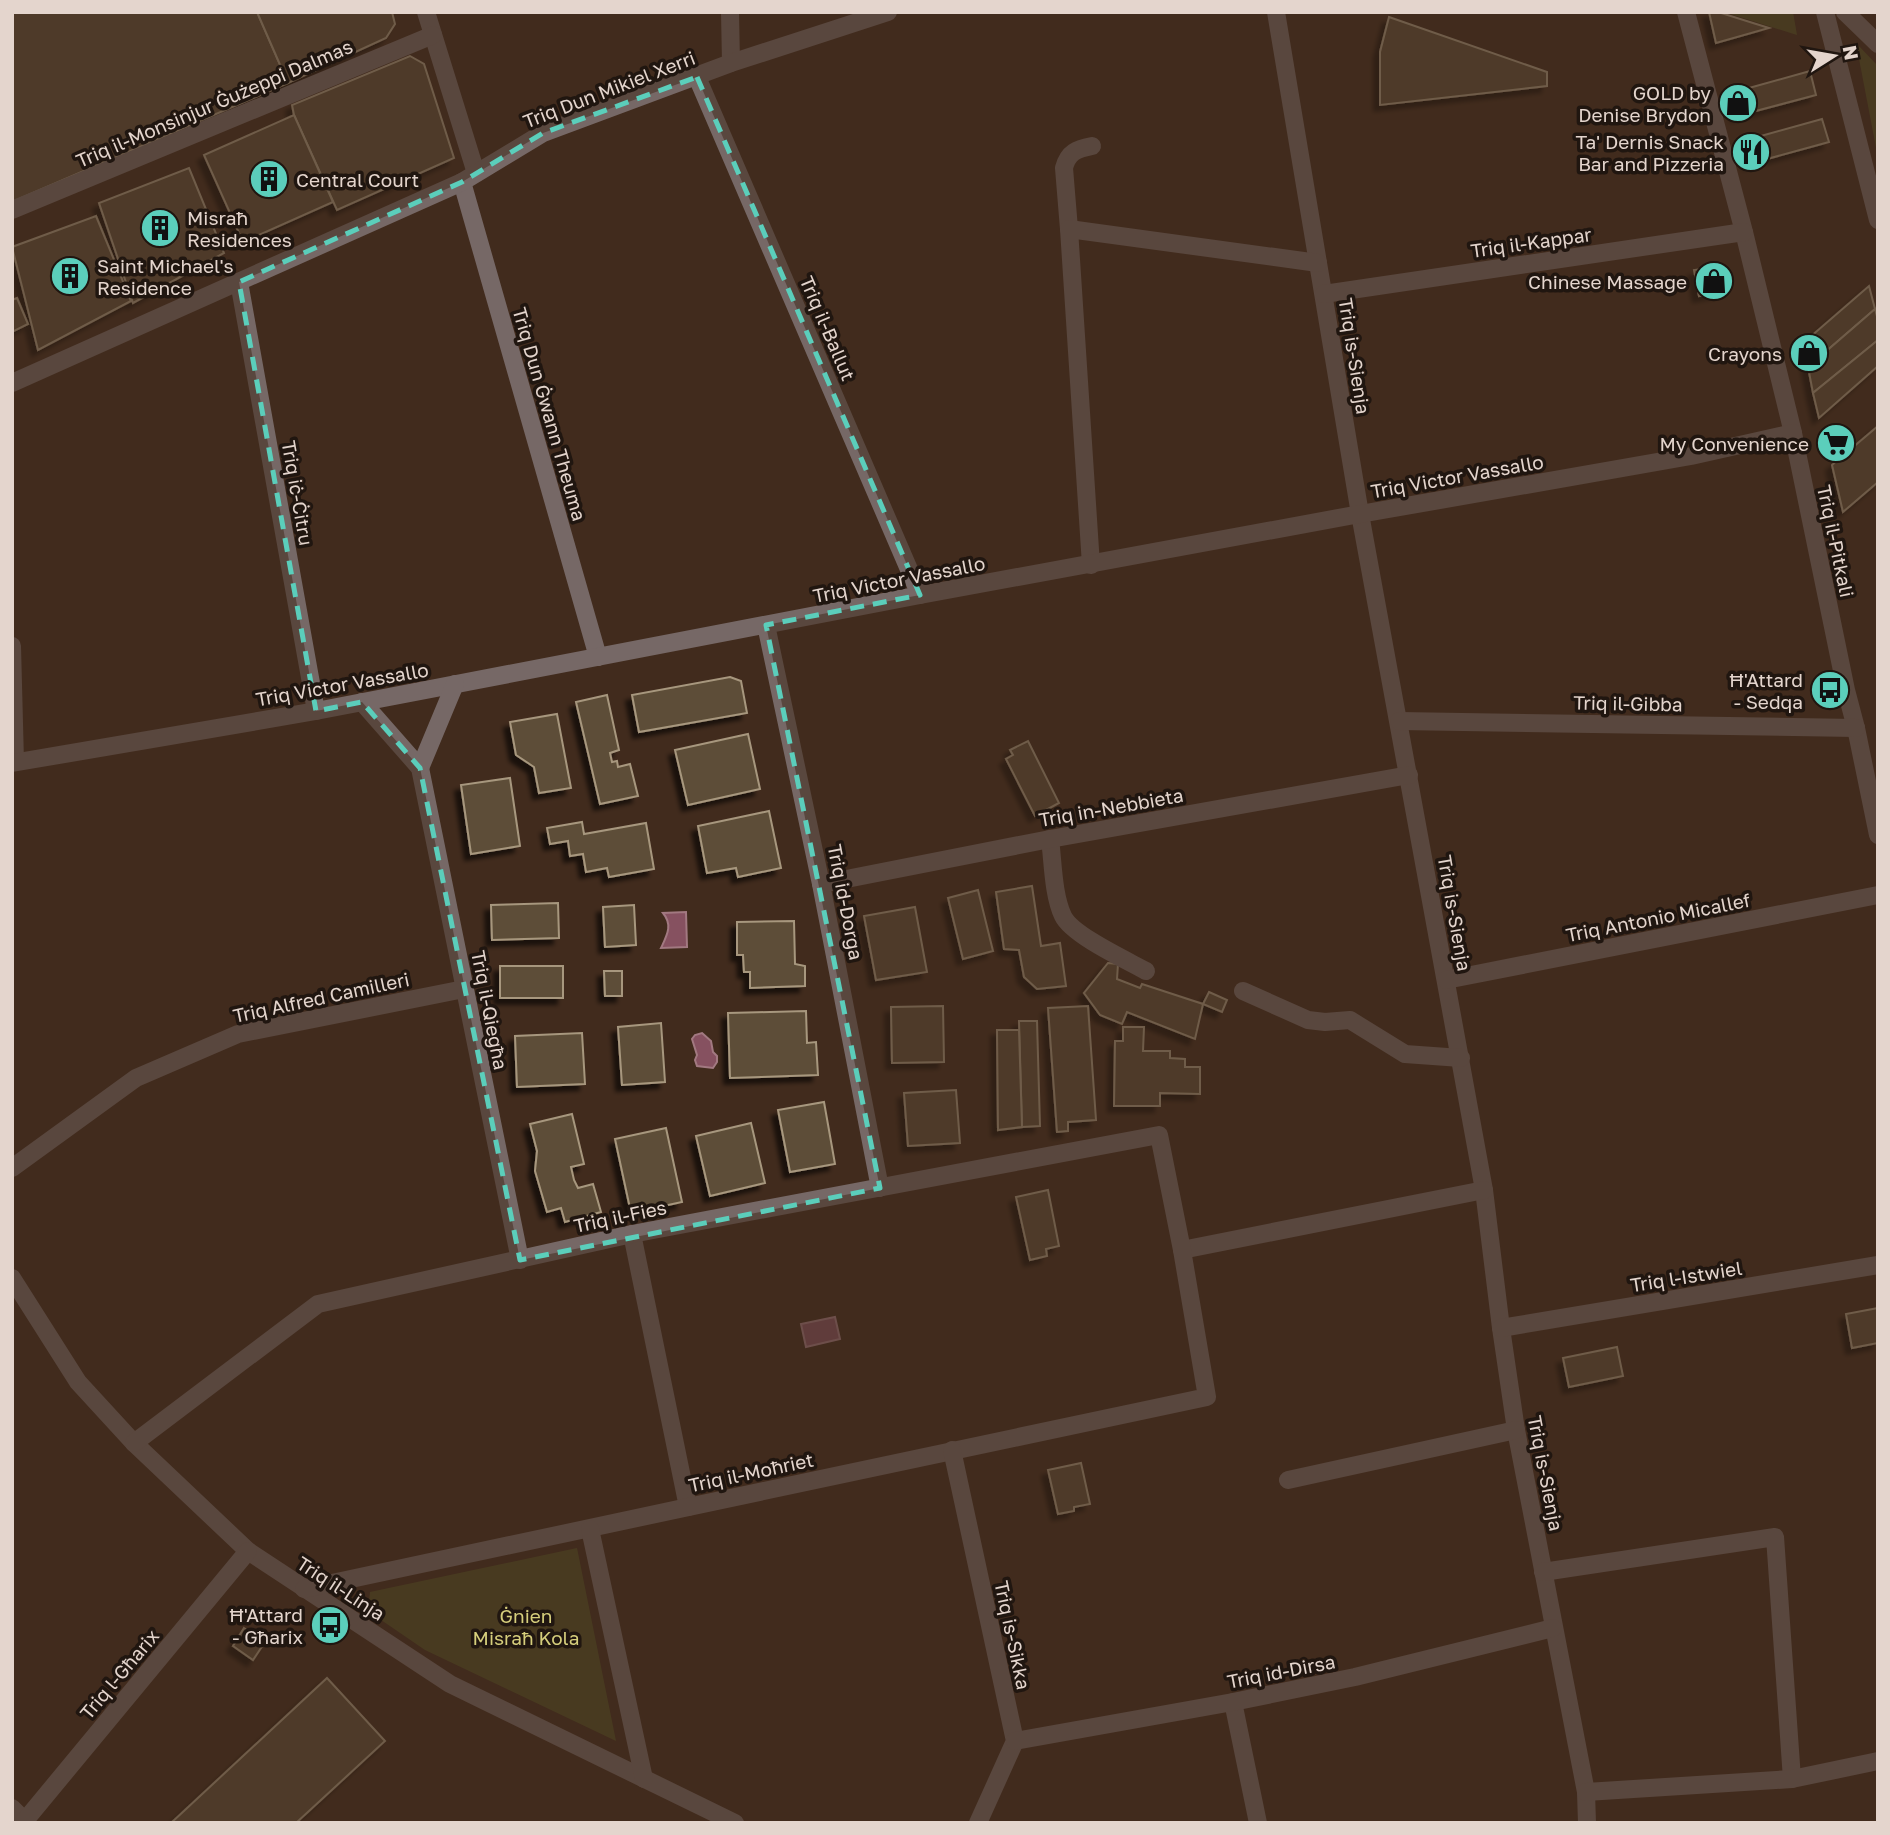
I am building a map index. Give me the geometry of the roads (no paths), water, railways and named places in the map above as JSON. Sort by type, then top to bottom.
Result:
[{"type":"street","name":"Triq Dun Ġwann Theuma","points":[[426,12],[598,657]]},
{"type":"street","points":[[730,12],[731,63]]},
{"type":"street","name":"Triq Dun Mikiel Xerri","points":[[12,383],[469,177],[543,133],[731,63],[888,12]]},
{"type":"street","name":"Triq is-Sienja","points":[[1276,12],[1360,514],[1484,1190],[1516,1430],[1586,1792],[1587,1823]]},
{"type":"street","name":"Triq il-Pitkali","points":[[1686,12],[1793,433],[1878,835]]},
{"type":"street","points":[[1825,12],[1875,198],[1878,220]]},
{"type":"street","points":[[1845,12],[1878,44]]},
{"type":"street","name":"Triq il-Monsinjur Ġużeppi Dalmas","points":[[12,210],[433,34]]},
{"type":"street","name":"Triq il-Ballut","points":[[697,77],[920,595]]},
{"type":"street","points":[[1091,565],[1064,168],[1066,159],[1072,152],[1092,146]]},
{"type":"street","points":[[1069,229],[1318,263]]},
{"type":"street","name":"Triq il-Kappar","points":[[1324,294],[1744,232]]},
{"type":"street","name":"Triq iċ-Ċitru","points":[[239,282],[316,711]]},
{"type":"street","name":"Triq Victor Vassallo","points":[[14,763],[316,711],[920,595],[1691,456],[1793,433]]},
{"type":"street","name":"Triq id-Dorga","points":[[766,625],[821,884],[880,1188]]},
{"type":"street","points":[[12,646],[14,763]]},
{"type":"street","points":[[362,702],[421,768],[455,684]]},
{"type":"street","name":"Triq il-Gibba","points":[[1399,721],[1856,728]]},
{"type":"street","name":"Triq il-Qiegħa","points":[[421,768],[520,1260]]},
{"type":"street","name":"Triq in-Nebbieta","points":[[821,884],[1050,839],[1409,775]]},
{"type":"street","points":[[1050,839],[1058,900],[1064,919],[1084,936],[1146,971]]},
{"type":"street","name":"Triq Antonio Micallef","points":[[1446,980],[1878,895]]},
{"type":"street","name":"Triq Alfred Camilleri","points":[[12,1168],[135,1078],[238,1034],[464,989]]},
{"type":"street","points":[[1243,991],[1308,1020],[1350,1020],[1405,1054],[1461,1058]]},
{"type":"street","name":"Triq il-Fies","points":[[134,1443],[318,1304],[632,1234],[1159,1135],[1182,1250]]},
{"type":"street","points":[[1182,1250],[1484,1190]]},
{"type":"street","points":[[632,1234],[688,1507]]},
{"type":"street","name":"Triq il-Moħriet","points":[[303,1589],[1207,1397],[1182,1250]]},
{"type":"street","name":"Triq l-Istwiel","points":[[1501,1328],[1878,1265]]},
{"type":"street","name":"Triq il-Linja","points":[[12,1278],[78,1382],[134,1443],[248,1551],[450,1684],[735,1823]]},
{"type":"street","points":[[1288,1480],[1516,1430]]},
{"type":"street","name":"Triq is-Sikka","points":[[952,1450],[1015,1741]]},
{"type":"street","points":[[590,1529],[644,1779]]},
{"type":"street","points":[[1543,1572],[1775,1537],[1792,1779]]},
{"type":"street","name":"Triq l-Għarix","points":[[20,1817],[248,1551]]},
{"type":"street","name":"Triq id-Dirsa","points":[[1015,1741],[1233,1702],[1354,1677],[1553,1628]]},
{"type":"street","points":[[1233,1702],[1258,1823]]},
{"type":"street","points":[[978,1823],[1015,1741]]},
{"type":"street","points":[[1586,1792],[1792,1779],[1877,1763]]},
{"type":"place","name":"GOLD by Denise Brydon","points":[[1738,103]]},
{"type":"place","name":"Ta' Dernis Snack Bar and Pizzeria","points":[[1751,152]]},
{"type":"place","name":"Central Court","points":[[269,179]]},
{"type":"place","name":"Misraħ Residences","points":[[160,228]]},
{"type":"place","name":"Saint Michael's Residence","points":[[70,276]]},
{"type":"place","name":"Chinese Massage","points":[[1714,281]]},
{"type":"place","name":"Crayons","points":[[1809,353]]},
{"type":"place","name":"My Convenience","points":[[1836,443]]},
{"type":"place","name":"Ħ'Attard - Sedqa","points":[[1830,690]]},
{"type":"place","name":"Ħ'Attard - Għarix","points":[[330,1625]]},
{"type":"park label","name":"Ġnien Misraħ Kola","points":[[526,1626]]}]
